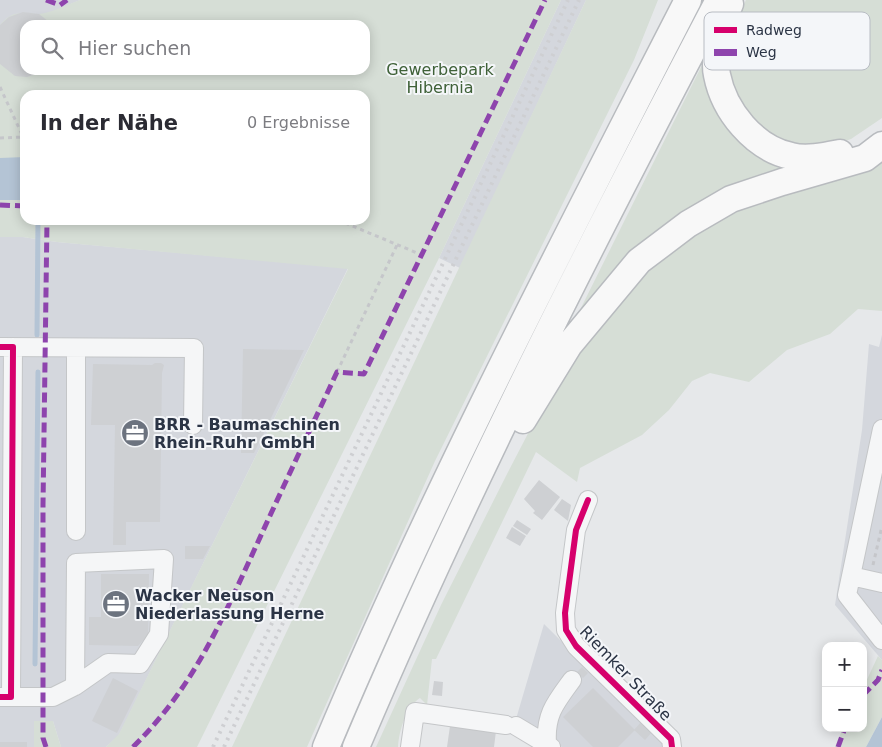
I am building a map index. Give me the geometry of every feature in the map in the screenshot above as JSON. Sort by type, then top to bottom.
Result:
[{"type":"highway","points":[[326,747],[396,589],[527,314],[688,0]]},
{"type":"highway","points":[[713,12],[719,0]]},
{"type":"highway","points":[[725,12],[731,0]]},
{"type":"highway","points":[[356,747],[461,512],[560,308],[704,29]]},
{"type":"highway","points":[[716,70],[716,74],[732,111],[745,129],[765,146],[791,157],[819,157],[846,151],[872,138],[882,130]]},
{"type":"highway","points":[[461,512],[487,490],[517,431],[569,345],[639,261],[688,224],[731,200],[782,182],[864,158],[882,145]]},
{"type":"street","points":[[75,686],[76,563],[164,559],[159,634],[140,664],[108,663],[75,686],[53,697],[6,697],[7,347],[194,348],[193,425]]},
{"type":"street","points":[[76,348],[76,531]]},
{"type":"street","points":[[882,434],[847,595],[882,640]]},
{"type":"street","name":"Riemker Straße","points":[[588,500],[576,530],[566,613],[566,630],[576,646],[671,739],[672,747]]},
{"type":"street","points":[[851,576],[876,582]]},
{"type":"street","points":[[550,745],[546,728],[551,709],[572,680]]},
{"type":"street","points":[[410,747],[415,712],[511,725],[550,745]]},
{"type":"path","points":[[0,87],[20,130]]},
{"type":"path","points":[[0,138],[20,139]]},
{"type":"path","points":[[350,225],[422,255]]},
{"type":"path","points":[[337,372],[397,245]]},
{"type":"path","points":[[876,582],[882,526]]},
{"type":"shaded area","points":[[0,0],[80,0],[34,20],[20,20],[20,26],[0,35]]},
{"type":"shaded area","points":[[561,0],[586,0],[460,268],[439,258]]},
{"type":"shaded area","points":[[0,237],[23,237],[57,242],[348,268],[119,735],[106,747],[61,747],[53,721],[34,721],[34,747],[0,747]]},
{"type":"shaded area","points":[[882,335],[882,660],[835,605],[862,430],[869,344],[879,347]]},
{"type":"shaded area","points":[[544,624],[663,742],[662,747],[562,747],[516,719]]},
{"type":"green space","name":"Gewerbepark Hibernia","points":[[80,0],[561,0],[439,258],[197,747],[106,747],[119,734],[348,269],[57,242],[23,237],[0,237],[0,25],[14,14],[39,14]]},
{"type":"green space","points":[[586,0],[658,0],[634,60],[435,461],[307,747],[232,747]]},
{"type":"green space","points":[[746,0],[882,0],[882,118],[851,139],[824,148],[784,143],[746,117],[727,70],[870,70],[870,12],[741,12]]},
{"type":"green space","points":[[704,61],[704,70],[709,70],[795,166],[758,184],[573,324]]},
{"type":"green space","points":[[882,160],[882,311],[858,309],[830,334],[787,350],[749,382],[710,373],[692,381],[669,410],[642,435],[580,468],[577,482],[536,452],[436,659],[432,659],[427,705],[420,698],[411,707],[402,727],[398,747],[376,747],[441,605],[508,472],[534,422],[584,340],[658,258],[721,218],[768,200],[869,169]]},
{"type":"green space","points":[[878,656],[882,660],[882,717],[866,747],[835,747],[841,732],[867,732],[867,679]]},
{"type":"green space","points":[[34,721],[53,721],[61,747],[34,747]]},
{"type":"water","points":[[20,157],[20,200],[0,200],[0,158]]},
{"type":"water","points":[[882,717],[882,747],[866,747]]},
{"type":"building","points":[[23,12],[39,14],[47,20],[20,20],[20,75],[33,75],[27,77],[15,76],[0,64],[0,25],[9,17]]},
{"type":"building","points":[[243,349],[304,350],[254,453],[241,453]]},
{"type":"building","points":[[155,363],[164,365],[162,373],[160,522],[126,522],[126,545],[113,545],[115,425],[91,425],[93,364],[152,365]]},
{"type":"building","points":[[539,480],[560,497],[542,520],[533,513],[535,511],[524,499]]},
{"type":"building","points":[[562,499],[571,505],[568,521],[554,510]]},
{"type":"building","points":[[517,520],[531,529],[527,535],[513,526]]},
{"type":"building","points":[[512,527],[526,536],[520,546],[506,538]]},
{"type":"building","points":[[185,546],[210,546],[203,559],[185,559]]},
{"type":"building","points":[[101,574],[149,574],[148,635],[138,646],[89,645],[89,617],[101,617]]},
{"type":"building","points":[[582,667],[588,673],[583,678],[577,672]]},
{"type":"building","points":[[113,678],[138,691],[117,733],[92,721]]},
{"type":"building","points":[[434,681],[443,682],[442,696],[432,695]]},
{"type":"building","points":[[593,688],[635,730],[618,747],[593,747],[563,717]]},
{"type":"building","points":[[642,721],[652,732],[645,740],[634,730]]},
{"type":"building","points":[[450,726],[496,731],[494,747],[447,747]]},
{"type":"building","points":[[0,742],[27,742],[27,747],[0,747]]},
{"type":"waterway","points":[[37,335],[38,225]]},
{"type":"waterway","points":[[35,664],[38,372]]},
{"type":"railway","points":[[213,747],[568,0]]},
{"type":"railway","points":[[224,747],[579,0]]},
{"type":"marked path","points":[[46,0],[60,5],[67,0]]},
{"type":"marked path","points":[[133,747],[173,701],[205,652],[337,372],[364,374],[545,0]]},
{"type":"marked path","points":[[0,205],[20,206]]},
{"type":"marked path","points":[[46,747],[43,738],[43,505],[47,225]]},
{"type":"marked path","points":[[867,691],[878,680],[882,670]]},
{"type":"marked path","points":[[838,747],[844,732]]},
{"type":"cycle path","points":[[0,347],[13,347],[11,697],[0,697]]},
{"type":"cycle path","points":[[588,500],[576,530],[565,613],[566,630],[576,646],[671,739],[672,747]]},
{"type":"place","name":"BRR - Baumaschinen Rhein-Ruhr GmbH","points":[[135,433]]},
{"type":"place","name":"Wacker Neuson Niederlassung Herne","points":[[116,604]]}]
